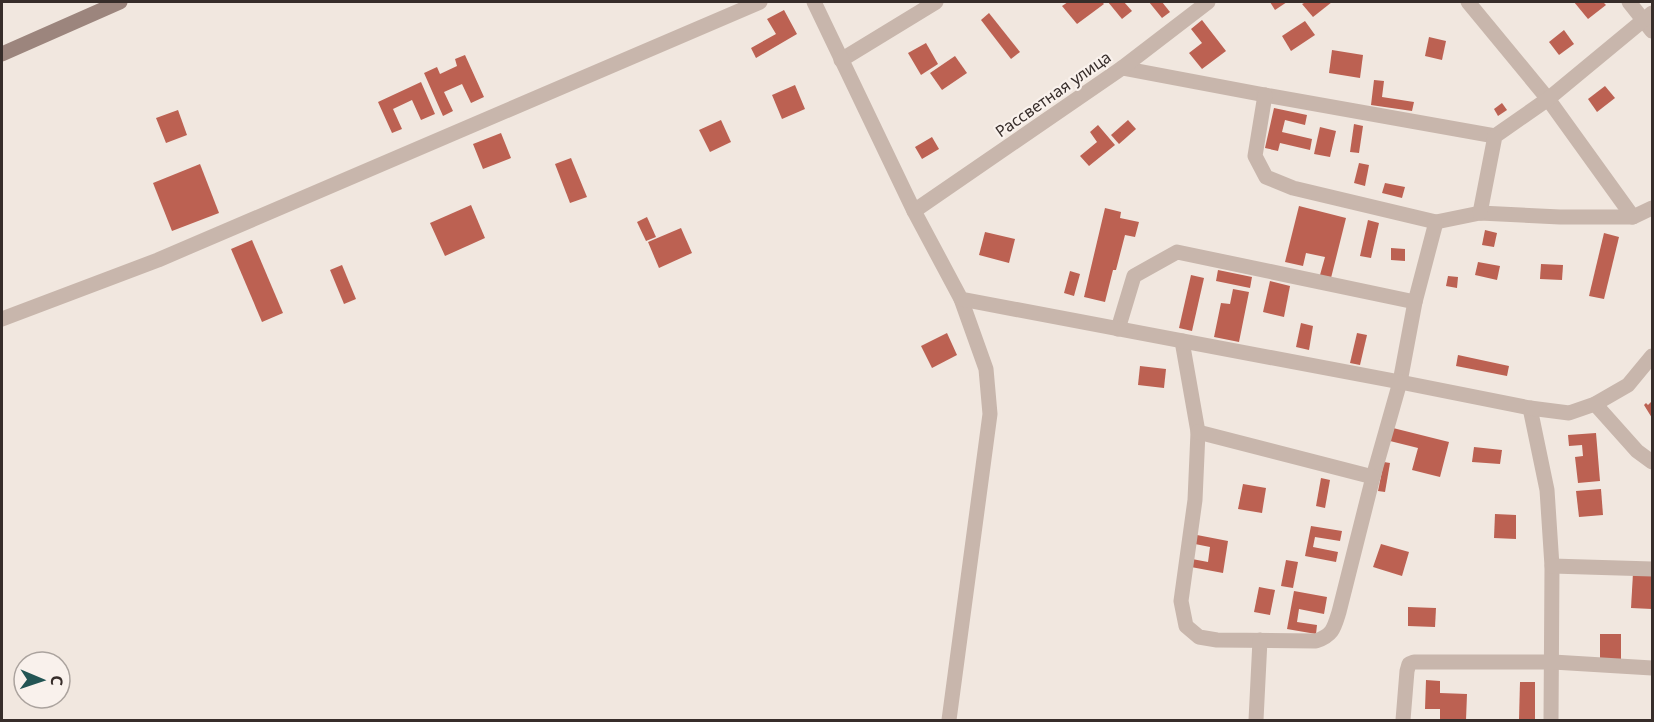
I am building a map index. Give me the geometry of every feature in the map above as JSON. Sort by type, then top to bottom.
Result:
[{"type":"main road","points":[[2,54],[120,2]]},
{"type":"street","points":[[2,319],[158,260],[760,2]]},
{"type":"street","points":[[814,2],[914,211],[961,300],[986,369],[990,414],[949,720]]},
{"type":"street","points":[[841,60],[936,2]]},
{"type":"street","name":"Рассветная улица","points":[[914,211],[1122,68],[1208,2]]},
{"type":"street","points":[[1468,2],[1548,99],[1633,216]]},
{"type":"street","points":[[1480,213],[1495,136],[1650,22],[1629,2]]},
{"type":"street","points":[[1122,68],[1495,136]]},
{"type":"street","points":[[1265,95],[1255,156],[1266,177],[1293,188],[1436,222],[1480,213],[1560,217],[1633,216],[1653,208]]},
{"type":"street","points":[[1182,341],[1198,432],[1195,500],[1181,601],[1186,626],[1199,637],[1217,640],[1316,641],[1327,637],[1340,612],[1373,477],[1400,382],[1415,302],[1436,222]]},
{"type":"street","points":[[1119,329],[1134,276],[1177,252],[1415,302]]},
{"type":"street","points":[[961,300],[1530,408],[1569,412],[1595,404],[1628,385],[1653,356]]},
{"type":"street","points":[[1595,404],[1637,452],[1653,462]]},
{"type":"street","points":[[1530,408],[1547,490],[1552,566],[1551,720]]},
{"type":"street","points":[[1198,432],[1373,477]]},
{"type":"street","points":[[1552,566],[1653,569]]},
{"type":"street","points":[[1256,720],[1260,640]]},
{"type":"street","points":[[1403,720],[1407,670],[1409,664],[1414,662],[1553,662],[1653,668]]},
{"type":"building","points":[[1068,2],[1102,2],[1104,4],[1077,24],[1062,6]]},
{"type":"building","points":[[1108,2],[1124,2],[1132,11],[1122,19]]},
{"type":"building","points":[[1149,2],[1162,2],[1170,12],[1162,18]]},
{"type":"building","points":[[1270,2],[1287,2],[1275,10]]},
{"type":"building","points":[[1332,2],[1313,17],[1302,4]]},
{"type":"building","points":[[1574,2],[1603,2],[1606,5],[1588,19]]},
{"type":"building","points":[[784,10],[797,34],[756,58],[751,48],[776,34],[767,19]]},
{"type":"building","points":[[989,13],[1020,52],[1011,59],[981,20]]},
{"type":"building","points":[[1202,20],[1226,51],[1202,69],[1189,53],[1202,43],[1191,29]]},
{"type":"building","points":[[1305,21],[1315,35],[1291,51],[1282,36]]},
{"type":"building","points":[[1564,30],[1574,44],[1559,55],[1549,42]]},
{"type":"building","points":[[1429,37],[1446,41],[1442,60],[1425,56]]},
{"type":"building","points":[[926,43],[938,64],[921,75],[908,53]]},
{"type":"building","points":[[1332,50],[1363,55],[1360,78],[1329,73]]},
{"type":"building","points":[[465,55],[484,97],[471,103],[462,84],[444,92],[453,111],[443,116],[424,73],[437,67],[440,74],[457,66],[455,59]]},
{"type":"building","points":[[955,56],[967,73],[942,90],[930,73]]},
{"type":"building","points":[[1374,80],[1384,81],[1382,97],[1414,102],[1412,111],[1371,105]]},
{"type":"building","points":[[421,82],[435,114],[421,120],[412,100],[393,109],[402,129],[392,133],[378,102]]},
{"type":"building","points":[[795,85],[805,109],[782,119],[772,95]]},
{"type":"building","points":[[1605,86],[1615,98],[1597,112],[1588,99]]},
{"type":"building","points":[[1502,103],[1507,110],[1498,116],[1494,109]]},
{"type":"building","points":[[1274,108],[1307,115],[1305,125],[1285,120],[1282,132],[1312,139],[1310,150],[1280,143],[1278,151],[1265,148]]},
{"type":"building","points":[[178,110],[187,135],[166,143],[156,118]]},
{"type":"building","points":[[721,120],[731,142],[710,152],[699,130]]},
{"type":"building","points":[[1128,120],[1136,129],[1119,144],[1111,135]]},
{"type":"building","points":[[1354,124],[1363,126],[1359,153],[1350,152]]},
{"type":"building","points":[[1098,125],[1115,145],[1089,166],[1080,156],[1097,142],[1090,132]]},
{"type":"building","points":[[1320,127],[1336,131],[1330,157],[1314,154]]},
{"type":"building","points":[[501,133],[511,158],[483,169],[473,144]]},
{"type":"building","points":[[932,137],[939,149],[922,159],[915,147]]},
{"type":"building","points":[[571,158],[587,197],[570,203],[555,164]]},
{"type":"building","points":[[1359,163],[1369,165],[1365,186],[1354,183]]},
{"type":"building","points":[[200,164],[219,213],[172,231],[153,183]]},
{"type":"building","points":[[1385,183],[1405,187],[1402,198],[1382,193]]},
{"type":"building","points":[[471,205],[485,238],[445,256],[430,223]]},
{"type":"building","points":[[1299,206],[1346,218],[1331,278],[1320,275],[1325,257],[1306,253],[1303,266],[1285,262]]},
{"type":"building","points":[[1105,208],[1121,212],[1120,218],[1139,222],[1135,237],[1125,235],[1105,302],[1084,297]]},
{"type":"building","points":[[647,217],[656,237],[646,241],[637,222]]},
{"type":"building","points":[[1368,220],[1379,223],[1371,258],[1360,256]]},
{"type":"building","points":[[681,228],[692,253],[659,268],[648,242]]},
{"type":"building","points":[[1485,230],[1497,233],[1494,247],[1482,245]]},
{"type":"building","points":[[985,232],[1015,239],[1009,263],[979,255]]},
{"type":"building","points":[[1604,233],[1619,237],[1604,299],[1589,296]]},
{"type":"building","points":[[252,240],[283,313],[262,322],[231,249]]},
{"type":"building","points":[[1391,248],[1405,249],[1405,261],[1391,260]]},
{"type":"building","points":[[1478,262],[1500,266],[1497,280],[1475,275]]},
{"type":"building","points":[[1541,264],[1563,265],[1562,280],[1540,279]]},
{"type":"building","points":[[342,265],[356,299],[344,304],[330,270]]},
{"type":"building","points":[[1218,270],[1252,277],[1250,288],[1216,281]]},
{"type":"building","points":[[1070,271],[1080,274],[1074,296],[1064,293]]},
{"type":"building","points":[[1191,275],[1204,278],[1192,331],[1179,328]]},
{"type":"building","points":[[1448,276],[1458,277],[1457,288],[1446,286]]},
{"type":"building","points":[[1270,281],[1290,286],[1284,317],[1263,312]]},
{"type":"building","points":[[1233,289],[1249,292],[1239,342],[1214,337],[1221,303],[1230,304]]},
{"type":"building","points":[[1301,323],[1313,326],[1309,350],[1296,347]]},
{"type":"building","points":[[947,333],[957,355],[932,368],[921,346]]},
{"type":"building","points":[[1357,333],[1367,335],[1360,365],[1350,363]]},
{"type":"building","points":[[1458,355],[1509,366],[1507,376],[1456,366]]},
{"type":"building","points":[[1140,366],[1166,369],[1164,388],[1138,385]]},
{"type":"building","points":[[1652,401],[1652,418],[1644,405]]},
{"type":"building","points":[[1393,428],[1449,442],[1440,477],[1412,470],[1418,448],[1390,441]]},
{"type":"building","points":[[1596,433],[1600,481],[1578,483],[1575,457],[1583,456],[1582,445],[1569,446],[1568,435]]},
{"type":"building","points":[[1474,447],[1502,450],[1500,464],[1472,462]]},
{"type":"building","points":[[1384,462],[1390,463],[1385,492],[1378,491]]},
{"type":"building","points":[[1321,478],[1330,480],[1325,508],[1316,506]]},
{"type":"building","points":[[1243,484],[1266,488],[1262,513],[1238,509]]},
{"type":"building","points":[[1601,489],[1603,515],[1579,517],[1576,491]]},
{"type":"building","points":[[1495,514],[1516,515],[1516,539],[1494,538]]},
{"type":"building","points":[[1311,526],[1342,531],[1340,541],[1315,537],[1313,547],[1338,552],[1336,562],[1305,556]]},
{"type":"building","points":[[1197,535],[1228,541],[1223,573],[1191,567],[1192,559],[1208,562],[1210,547],[1195,544]]},
{"type":"building","points":[[1381,544],[1409,552],[1402,576],[1373,567]]},
{"type":"building","points":[[1286,560],[1298,562],[1293,588],[1281,586]]},
{"type":"building","points":[[1633,573],[1652,574],[1652,609],[1631,608]]},
{"type":"building","points":[[1259,587],[1275,590],[1270,615],[1254,612]]},
{"type":"building","points":[[1294,591],[1327,597],[1324,614],[1299,609],[1297,622],[1317,625],[1316,634],[1287,629]]},
{"type":"building","points":[[1408,607],[1436,608],[1435,627],[1408,626]]},
{"type":"building","points":[[1600,634],[1621,634],[1621,661],[1600,661]]},
{"type":"building","points":[[1426,680],[1440,681],[1440,693],[1467,694],[1466,720],[1440,720],[1440,709],[1425,709]]},
{"type":"building","points":[[1520,682],[1535,682],[1535,720],[1519,720]]}]
